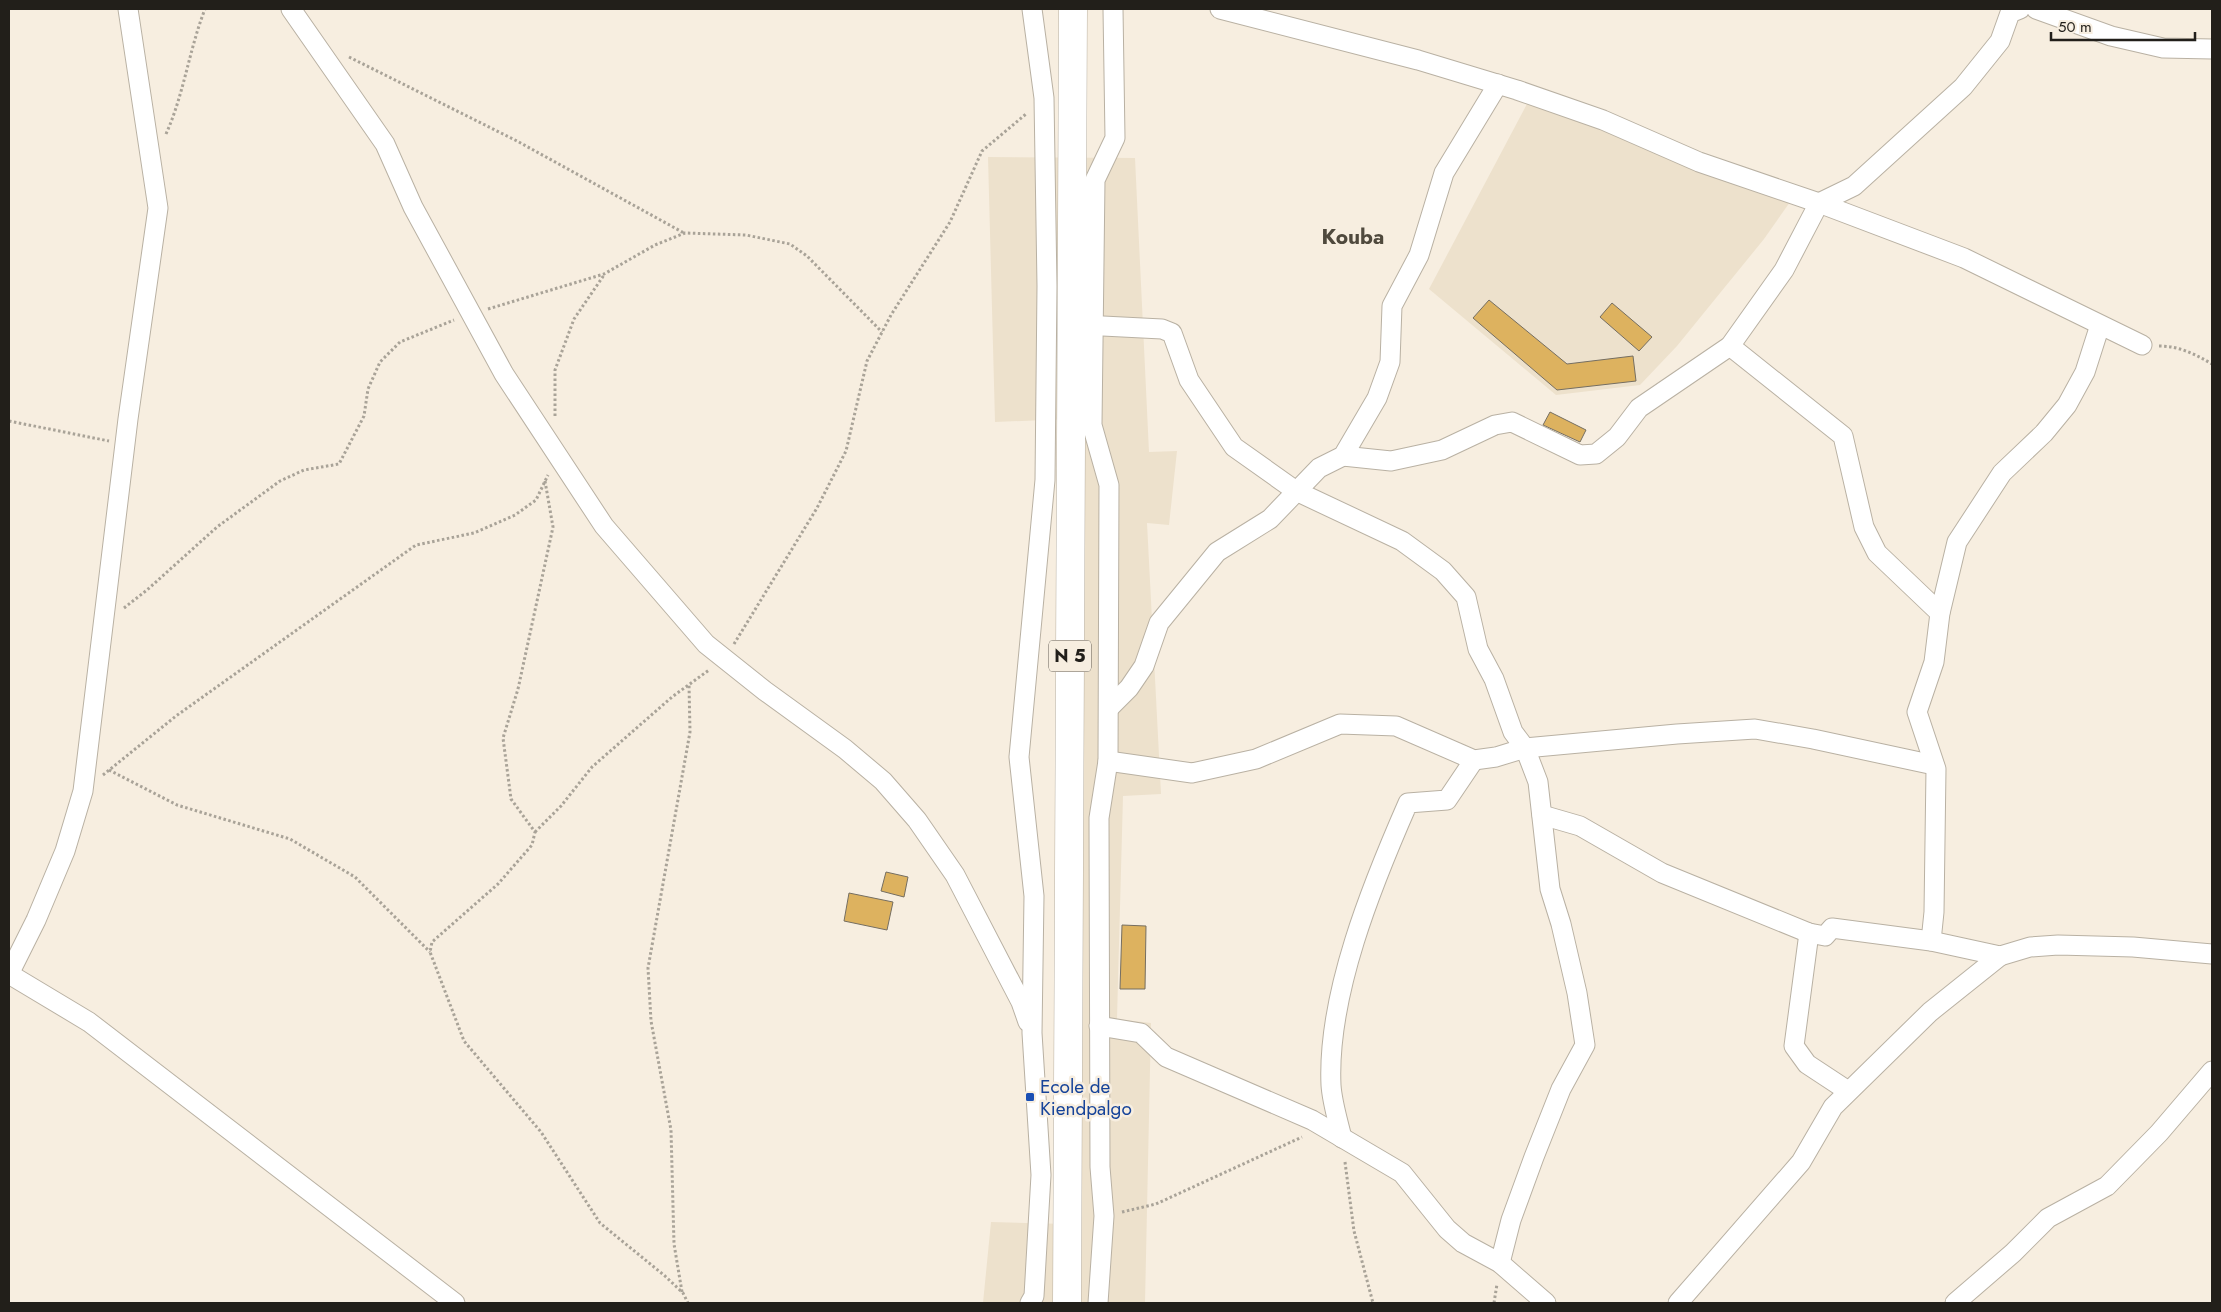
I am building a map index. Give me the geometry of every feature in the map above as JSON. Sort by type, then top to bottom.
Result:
[{"type":"highway","name":"N 5","points":[[1067,1303],[1082,325],[1073,9]]},
{"type":"street","points":[[128,9],[158,208],[125,444],[83,791],[65,851],[36,920],[9,974],[95,1026],[455,1303]]},
{"type":"street","points":[[291,9],[385,144],[413,207],[504,374],[604,526],[706,644],[875,774],[917,820],[959,884],[1021,1002],[1032,1033]]},
{"type":"street","points":[[1030,1303],[1034,1296],[1041,1176],[1032,1033],[1034,896],[1019,757],[1045,480],[1046,286],[1044,98],[1032,9]]},
{"type":"street","points":[[1098,1303],[1104,1216],[1100,1167],[1100,818],[1108,761],[1108,485],[1092,425],[1082,325],[1095,180],[1115,138],[1113,9]]},
{"type":"street","points":[[1220,9],[1418,60],[1498,84],[1603,120],[1737,176],[1819,203],[1964,258],[2142,345]]},
{"type":"street","points":[[1109,708],[1129,688],[1144,666],[1159,623],[1217,552],[1270,518],[1319,468],[1343,456],[1391,461],[1442,450],[1495,425],[1512,422],[1580,455],[1596,454],[1617,436],[1639,408],[1730,346],[1784,270],[1819,203],[1854,186],[1963,87],[2000,41],[2010,13],[2020,9]]},
{"type":"street","points":[[2036,9],[2111,36],[2163,48],[2212,49]]},
{"type":"street","points":[[1343,456],[1377,398],[1390,362],[1392,306],[1418,255],[1444,173],[1498,84]]},
{"type":"street","points":[[1082,325],[1162,329],[1172,333],[1188,380],[1234,447],[1296,491],[1402,541],[1443,571],[1466,597],[1478,649],[1494,679],[1513,732],[1525,748],[1538,782],[1550,889],[1563,932],[1585,1045],[1561,1089],[1534,1157],[1511,1220],[1500,1264]]},
{"type":"street","points":[[1931,941],[1934,912],[1934,765],[1916,712],[1934,662],[1940,613],[1956,542],[2002,473],[2044,433],[2067,405],[2085,372],[2100,325]]},
{"type":"street","points":[[1730,346],[1843,436],[1864,527],[1877,552],[1940,613]]},
{"type":"street","points":[[1108,761],[1192,772],[1256,759],[1340,724],[1396,726],[1474,760],[1496,757],[1525,748],[1755,729],[1813,739],[1934,765]]},
{"type":"street","points":[[1342,1138],[1331,1086],[1333,1034],[1347,968],[1379,869],[1408,803],[1447,800],[1474,760]]},
{"type":"street","points":[[1542,815],[1580,826],[1662,873],[1809,933],[1825,936],[1832,928],[1931,941],[2000,956]]},
{"type":"street","points":[[1809,933],[1794,1046],[1807,1064],[1848,1092]]},
{"type":"street","points":[[1678,1303],[1801,1162],[1833,1107],[1930,1012],[2000,956],[2030,947],[2058,945],[2133,947],[2212,954]]},
{"type":"street","points":[[1099,1026],[1141,1033],[1166,1057],[1325,1128],[1402,1173],[1447,1229],[1463,1243],[1500,1264],[1546,1303]]},
{"type":"street","points":[[1955,1303],[2013,1253],[2048,1218],[2107,1186],[2159,1133],[2212,1071]]},
{"type":"path","points":[[153,165],[178,107],[193,40],[205,9]]},
{"type":"path","points":[[347,57],[517,141],[685,233]]},
{"type":"path","points":[[430,952],[432,942],[498,884],[527,851],[532,845],[535,832],[561,806],[592,767],[689,685],[724,659],[768,592],[822,500],[846,451],[867,361],[891,315],[950,222],[982,151],[1044,98]]},
{"type":"path","points":[[555,419],[555,370],[574,319],[604,274]]},
{"type":"path","points":[[2142,345],[2171,346],[2191,352],[2212,364]]},
{"type":"path","points":[[9,421],[125,444]]},
{"type":"path","points":[[83,791],[176,716],[416,545],[474,533],[515,516],[536,500],[557,456]]},
{"type":"path","points":[[535,832],[511,799],[503,738],[518,689],[553,527],[545,481]]},
{"type":"path","points":[[688,1303],[683,1293],[674,1244],[671,1130],[650,1021],[648,968],[690,732],[689,685]]},
{"type":"path","points":[[109,770],[177,805],[290,839],[355,877],[430,952],[464,1041],[540,1132],[600,1223],[683,1293]]},
{"type":"path","points":[[1104,1216],[1156,1204],[1325,1128]]},
{"type":"path","points":[[1342,1138],[1354,1231],[1373,1303]]},
{"type":"shaded area","points":[[1528,102],[1790,202],[1764,239],[1677,346],[1640,385],[1556,395],[1429,289]]},
{"type":"shaded area","points":[[988,157],[1135,158],[1149,452],[1177,451],[1169,525],[1147,523],[1161,794],[1123,796],[1117,1019],[1151,1023],[1145,1303],[983,1303],[991,1222],[1067,1224],[1070,419],[995,422]]},
{"type":"building","points":[[1489,300],[1567,364],[1633,356],[1636,381],[1557,390],[1473,318]]},
{"type":"building","points":[[1612,303],[1652,337],[1639,351],[1600,317]]},
{"type":"building","points":[[1550,412],[1586,430],[1580,442],[1543,425]]},
{"type":"building","points":[[886,872],[908,877],[904,897],[881,891]]},
{"type":"building","points":[[849,893],[893,902],[887,930],[844,921]]},
{"type":"building","points":[[1122,925],[1146,926],[1145,989],[1120,989]]},
{"type":"place","name":"Ecole de Kiendpalgo","points":[[1030,1097]]},
{"type":"district","name":"Kouba","points":[[1353,237]]}]
